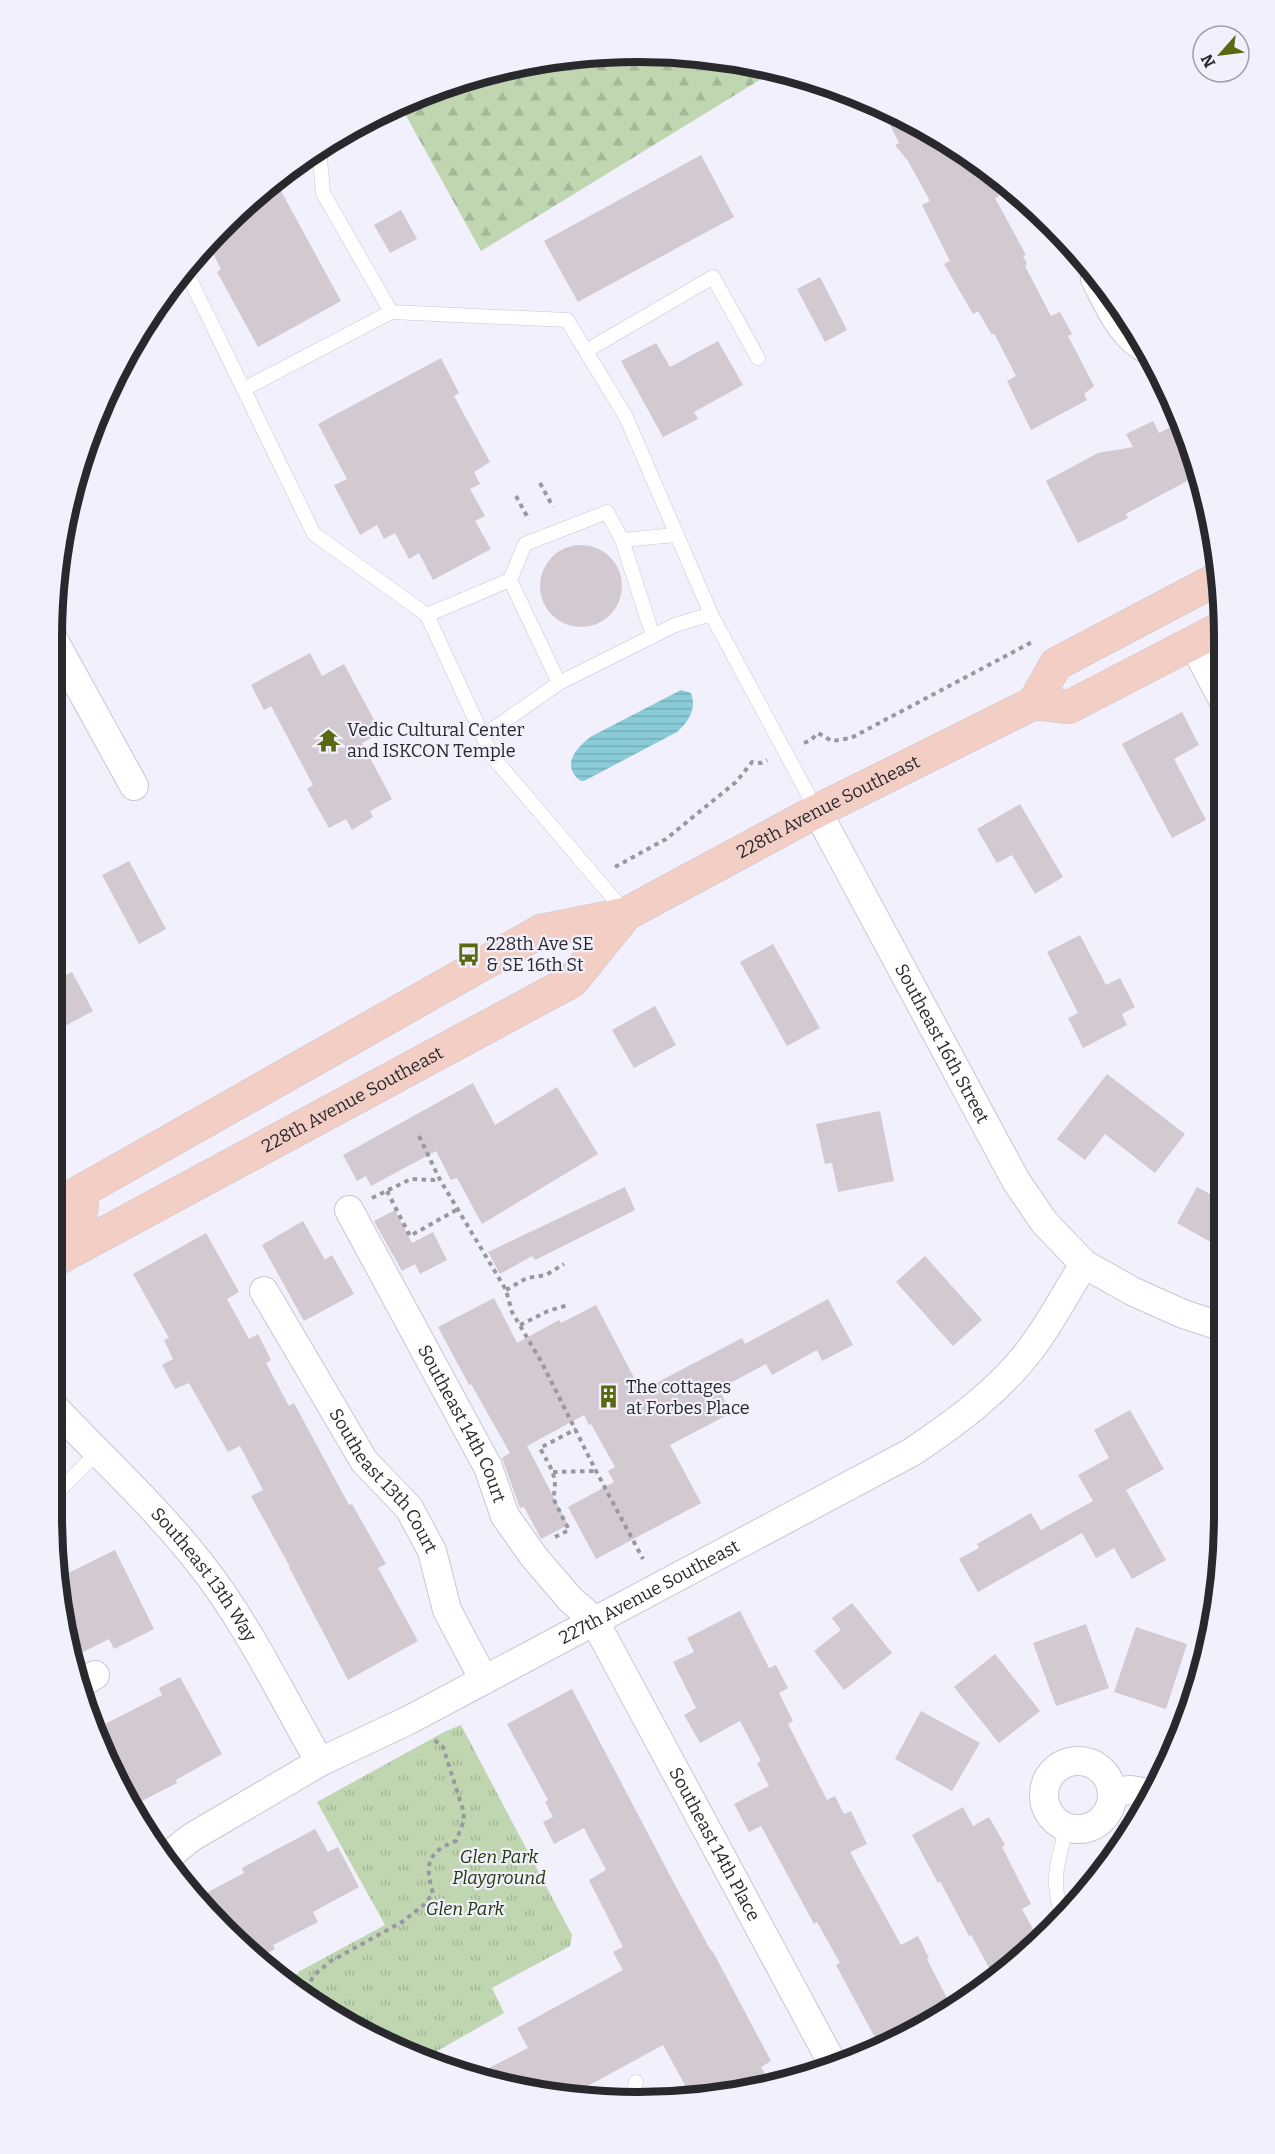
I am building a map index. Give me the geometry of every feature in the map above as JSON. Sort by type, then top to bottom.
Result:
[{"type":"main road","points":[[1211,582],[1056,664],[1034,703],[1069,707],[1214,632]]},
{"type":"main road","name":"228th Avenue Southeast","points":[[62,1202],[541,932],[626,914],[817,810],[1034,703]]},
{"type":"main road","name":"228th Avenue Southeast","points":[[62,1256],[572,981],[626,914]]},
{"type":"main road","points":[[62,1229],[77,1221],[81,1215],[82,1190]]},
{"type":"street","points":[[1111,310],[1124,330]]},
{"type":"street","points":[[1193,643],[1214,683]]},
{"type":"street","points":[[62,656],[134,786]]},
{"type":"street","name":"Southeast 16th Street","points":[[817,810],[1016,1181],[1044,1222],[1084,1264],[1132,1291],[1183,1314],[1214,1324]]},
{"type":"street","name":"Southeast 14th Court","points":[[350,1210],[488,1467],[505,1516],[534,1557],[570,1599],[594,1620]]},
{"type":"street","name":"227th Avenue Southeast","points":[[171,1854],[192,1837],[321,1762],[409,1720],[912,1452],[958,1421],[1000,1385],[1030,1350],[1084,1264]]},
{"type":"street","name":"Southeast 13th Court","points":[[264,1291],[364,1461],[409,1508],[432,1551],[447,1610],[484,1680]]},
{"type":"street","name":"Southeast 13th Way","points":[[62,1416],[202,1565],[235,1613],[321,1762]]},
{"type":"street","name":"Southeast 14th Place","points":[[594,1620],[830,2059]]},
{"type":"street","points":[[1069,1763],[1092,1764],[1102,1771],[1109,1781],[1112,1792],[1111,1804],[1106,1815],[1098,1823],[1076,1830],[1054,1820],[1044,1799],[1045,1787],[1050,1776],[1058,1768],[1069,1763]]},
{"type":"street","points":[[1112,1792],[1131,1790],[1143,1792]]},
{"type":"lane","points":[[320,157],[323,193],[390,312]]},
{"type":"lane","points":[[189,277],[314,534],[427,615],[492,756],[626,914]]},
{"type":"lane","points":[[586,351],[713,277],[758,358]]},
{"type":"lane","points":[[244,389],[390,312],[567,320],[626,417],[711,614],[817,810]]},
{"type":"lane","points":[[427,615],[510,580],[525,544],[606,512],[622,540],[653,636]]},
{"type":"lane","points":[[622,540],[676,535]]},
{"type":"lane","points":[[510,580],[559,683]]},
{"type":"lane","points":[[483,736],[559,683],[675,626],[711,614]]},
{"type":"lane","points":[[62,1488],[97,1453]]},
{"type":"lane","points":[[1060,1908],[1054,1888],[1058,1856],[1067,1827]]},
{"type":"lane","points":[[634,2092],[636,2082]]},
{"type":"path","points":[[540,483],[553,507]]},
{"type":"path","points":[[516,496],[529,520]]},
{"type":"path","points":[[811,740],[818,733],[832,741],[851,738],[1038,639]]},
{"type":"path","points":[[419,1136],[439,1178],[506,1290],[512,1312],[542,1362],[643,1559]]},
{"type":"path","points":[[350,1210],[411,1179],[434,1180],[439,1178]]},
{"type":"path","points":[[387,1191],[411,1236],[458,1209]]},
{"type":"path","points":[[506,1290],[527,1278],[546,1275],[564,1264]]},
{"type":"path","points":[[520,1325],[548,1311],[568,1305]]},
{"type":"path","points":[[534,1557],[550,1540],[569,1530],[553,1498],[557,1485],[540,1448],[576,1429]]},
{"type":"path","points":[[553,1472],[596,1471]]},
{"type":"path","points":[[307,1988],[314,1975],[331,1961],[393,1928],[425,1904],[434,1893],[428,1873],[431,1859],[440,1848],[456,1840],[463,1823],[464,1814],[443,1747],[409,1720]]},
{"type":"green space","points":[[600,63],[675,63],[713,66],[766,76],[481,251],[404,111],[452,92],[488,81],[562,66]]},
{"type":"green space","name":"Glen Park","points":[[461,1725],[572,1935],[570,1946],[492,1988],[504,2013],[431,2054],[349,2015],[293,1978],[300,1971],[385,1925],[317,1802]]},
{"type":"water","points":[[681,690],[691,693],[693,704],[688,719],[677,732],[584,781],[575,775],[571,763],[576,751],[586,740]]},
{"type":"building","points":[[887,119],[958,159],[995,186],[999,196],[995,198],[1026,255],[1023,256],[1027,264],[1025,266],[1051,316],[1060,312],[1072,334],[1068,336],[1094,386],[1084,394],[1087,400],[1031,430],[1007,381],[1016,376],[994,333],[992,335],[978,311],[973,314],[944,264],[950,261],[922,205],[930,201],[908,161],[895,145],[899,143]]},
{"type":"building","points":[[701,155],[734,217],[578,302],[544,241]]},
{"type":"building","points":[[279,187],[341,301],[258,347],[217,272],[221,269],[211,250],[258,204]]},
{"type":"building","points":[[401,210],[417,239],[390,253],[374,225]]},
{"type":"building","points":[[820,277],[847,330],[825,342],[797,289]]},
{"type":"building","points":[[718,341],[743,385],[694,412],[698,419],[663,437],[621,361],[656,343],[670,367]]},
{"type":"building","points":[[441,358],[459,393],[454,396],[490,462],[474,472],[480,484],[470,489],[485,516],[475,521],[491,549],[433,580],[419,553],[409,559],[395,533],[384,539],[377,525],[360,535],[334,485],[347,479],[318,424]]},
{"type":"building","points":[[1153,421],[1159,433],[1173,426],[1191,479],[1126,514],[1128,518],[1078,543],[1046,481],[1098,453],[1133,447],[1126,434]]},
{"type":"building","points":[[581,545],[597,548],[610,557],[619,570],[622,586],[619,602],[610,615],[597,624],[581,627],[565,624],[552,615],[543,602],[540,586],[543,570],[552,557],[565,548]]},
{"type":"building","name":"Vedic Cultural Center and ISKCON Temple","points":[[310,653],[322,676],[344,664],[381,733],[362,743],[392,799],[370,811],[373,817],[352,830],[346,819],[329,828],[307,789],[313,785],[271,706],[264,710],[251,685]]},
{"type":"building","points":[[1182,712],[1199,745],[1174,759],[1206,820],[1172,838],[1122,744]]},
{"type":"building","points":[[1020,804],[1063,877],[1035,894],[1012,855],[997,863],[977,829]]},
{"type":"building","points":[[129,861],[166,929],[139,944],[102,875]]},
{"type":"building","points":[[1080,935],[1106,985],[1120,978],[1135,1007],[1122,1014],[1127,1025],[1083,1048],[1068,1018],[1078,1013],[1047,952]]},
{"type":"building","points":[[773,944],[820,1028],[787,1046],[740,962]]},
{"type":"building","points":[[72,972],[93,1011],[62,1028],[62,977]]},
{"type":"building","points":[[655,1006],[676,1045],[634,1068],[612,1030]]},
{"type":"building","points":[[1107,1074],[1185,1134],[1155,1173],[1105,1134],[1085,1160],[1057,1139]]},
{"type":"building","points":[[473,1083],[495,1125],[557,1087],[598,1154],[482,1224],[457,1178],[451,1180],[436,1151],[371,1186],[366,1176],[357,1181],[343,1155]]},
{"type":"building","points":[[880,1111],[894,1181],[838,1192],[832,1163],[825,1164],[816,1124]]},
{"type":"building","points":[[625,1187],[635,1210],[535,1260],[532,1256],[500,1274],[488,1252]]},
{"type":"building","points":[[1197,1187],[1214,1196],[1214,1244],[1177,1223]]},
{"type":"building","points":[[395,1210],[412,1243],[433,1232],[447,1260],[420,1274],[415,1264],[402,1271],[374,1221]]},
{"type":"building","points":[[303,1221],[325,1260],[332,1255],[354,1294],[304,1321],[262,1245]]},
{"type":"building","points":[[206,1233],[239,1292],[227,1299],[249,1339],[258,1334],[271,1360],[266,1363],[289,1406],[294,1403],[349,1505],[352,1504],[386,1564],[378,1568],[418,1641],[348,1680],[251,1496],[263,1490],[240,1446],[228,1452],[189,1383],[175,1389],[162,1365],[173,1359],[164,1340],[169,1338],[133,1274]]},
{"type":"building","points":[[925,1256],[982,1320],[953,1346],[896,1282]]},
{"type":"building","points":[[494,1298],[517,1343],[559,1320],[561,1323],[596,1305],[641,1391],[742,1338],[745,1344],[828,1299],[853,1345],[822,1361],[817,1350],[772,1375],[766,1364],[719,1389],[731,1413],[670,1445],[701,1503],[596,1559],[568,1507],[614,1482],[608,1471],[615,1467],[591,1424],[589,1425],[584,1415],[527,1446],[568,1525],[541,1539],[524,1507],[520,1508],[502,1458],[510,1453],[471,1384],[469,1385],[438,1327]]},
{"type":"building","points":[[1130,1410],[1164,1469],[1126,1490],[1166,1560],[1132,1579],[1114,1548],[1096,1558],[1082,1533],[978,1592],[959,1559],[979,1548],[977,1544],[1031,1513],[1041,1530],[1093,1501],[1078,1475],[1109,1458],[1094,1430]]},
{"type":"building","points":[[115,1550],[154,1629],[114,1649],[109,1639],[78,1654],[65,1575]]},
{"type":"building","points":[[852,1603],[892,1653],[844,1690],[814,1651],[841,1630],[832,1618]]},
{"type":"building","points":[[740,1611],[769,1668],[776,1665],[788,1688],[779,1693],[793,1721],[788,1724],[827,1800],[835,1796],[844,1814],[851,1811],[867,1844],[850,1852],[901,1945],[918,1936],[948,2001],[876,2040],[836,1965],[840,1963],[817,1922],[814,1924],[761,1826],[749,1832],[734,1804],[769,1786],[757,1763],[761,1761],[740,1721],[700,1743],[684,1715],[696,1708],[673,1662],[694,1652],[687,1638]]},
{"type":"building","points":[[1086,1624],[1109,1688],[1056,1706],[1033,1643]]},
{"type":"building","points":[[1136,1627],[1187,1644],[1166,1709],[1114,1692]]},
{"type":"building","points":[[995,1654],[1040,1711],[999,1743],[954,1687]]},
{"type":"building","points":[[180,1677],[222,1754],[176,1780],[177,1783],[138,1803],[101,1726],[162,1695],[159,1688]]},
{"type":"building","points":[[572,1689],[771,2061],[761,2067],[767,2077],[713,2088],[688,2090],[663,2045],[581,2090],[562,2088],[482,2071],[528,2048],[517,2028],[623,1970],[613,1952],[623,1947],[589,1880],[606,1870],[584,1828],[554,1844],[543,1822],[553,1817],[545,1802],[548,1800],[507,1724]]},
{"type":"building","points":[[921,1711],[980,1743],[952,1791],[895,1759]]},
{"type":"building","points":[[963,1807],[973,1826],[989,1817],[1005,1845],[1002,1847],[1031,1904],[1022,1909],[1035,1933],[991,1971],[912,1835]]},
{"type":"building","points":[[315,1829],[328,1852],[338,1847],[359,1887],[313,1912],[318,1922],[273,1945],[275,1949],[264,1955],[230,1924],[203,1895],[244,1873],[242,1868]]},
{"type":"place","name":"Vedic Cultural Center and ISKCON Temple","points":[[329,740]]},
{"type":"place","name":"228th Ave SE & SE 16th St","points":[[468,954]]},
{"type":"place","name":"The cottages at Forbes Place","points":[[608,1397]]},
{"type":"park label","name":"Glen Park Playground","points":[[499,1867]]}]
